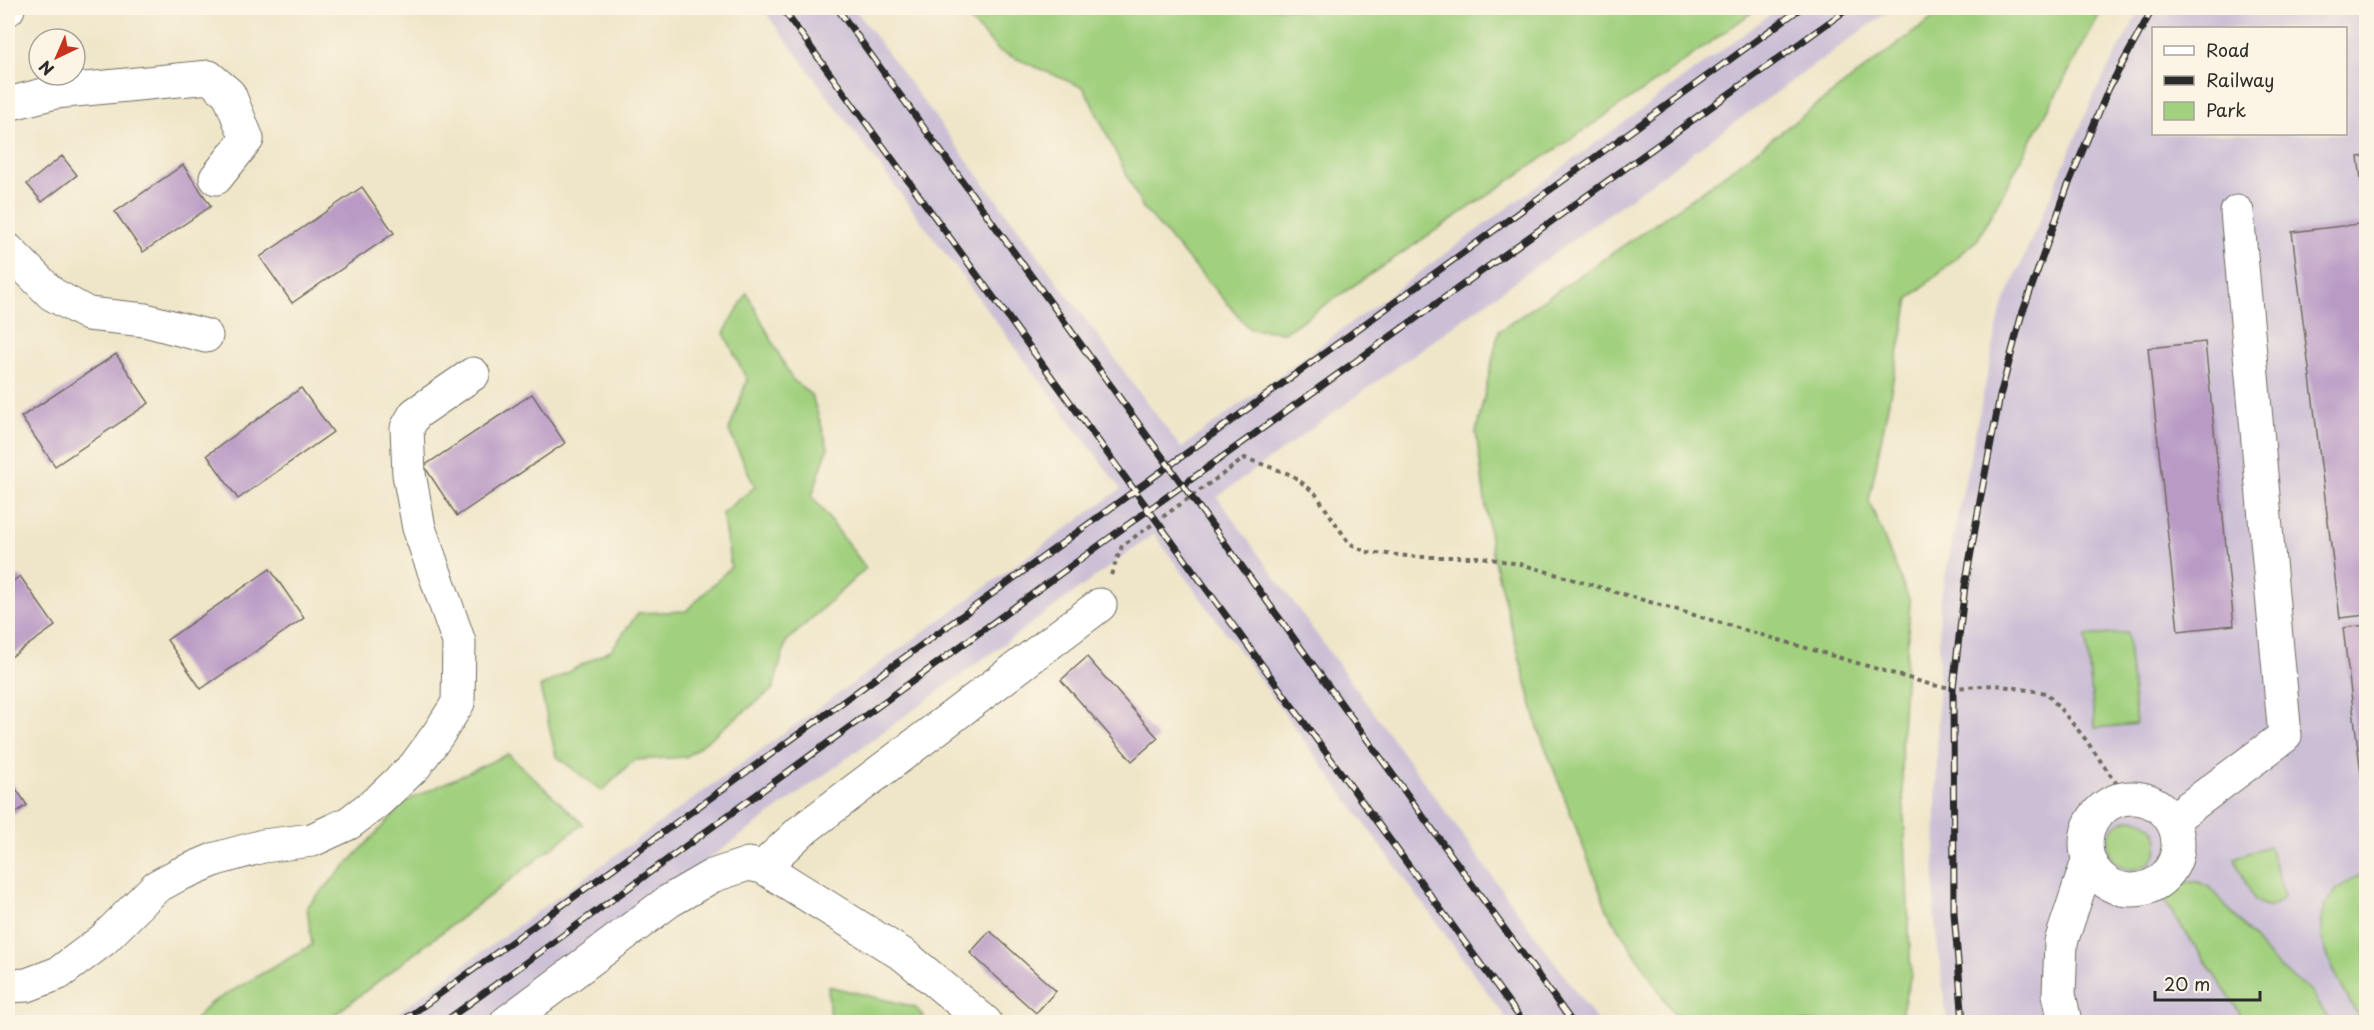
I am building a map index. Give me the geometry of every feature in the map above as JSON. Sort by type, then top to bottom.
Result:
[{"type":"street","points":[[8,104],[55,92],[209,77],[229,94],[247,139],[216,178]]},
{"type":"street","points":[[2172,820],[2285,736],[2237,212]]},
{"type":"street","points":[[8,250],[52,294],[88,314],[145,320],[206,336]]},
{"type":"street","points":[[8,986],[27,985],[59,973],[103,940],[156,887],[178,875],[216,859],[263,846],[312,840],[349,823],[378,801],[415,766],[458,703],[459,642],[419,528],[409,474],[407,428],[415,414],[473,374]]},
{"type":"street","points":[[763,867],[800,832],[1100,604]]},
{"type":"street","points":[[2126,798],[2143,799],[2160,806],[2172,820],[2178,837],[2178,855],[2170,872],[2155,885],[2136,891],[2116,889],[2099,878],[2088,861],[2085,844],[2088,828],[2097,813],[2110,802],[2126,798]]},
{"type":"street","points":[[2065,1023],[2059,994],[2061,942],[2088,861]]},
{"type":"street","points":[[507,1023],[669,901],[712,876],[748,864],[763,867],[905,956],[985,1023]]},
{"type":"path","points":[[1100,604],[1122,546],[1245,459],[1292,475],[1315,494],[1349,543],[1366,552],[1419,557],[1481,557],[1524,565],[1932,685],[1953,688],[1996,685],[2047,693],[2083,736],[2126,798]]},
{"type":"shaded area","points":[[762,8],[854,8],[1181,448],[1779,8],[1893,8],[1217,497],[1598,1022],[1509,1022],[1154,534],[486,1022],[385,1022],[1121,489]]},
{"type":"shaded area","points":[[2141,8],[2366,8],[2366,1022],[1947,1022],[1934,914],[1940,600],[2001,310],[2096,91]]},
{"type":"green space","points":[[958,8],[1758,8],[1651,85],[1285,332],[1250,329],[1143,208],[1084,88],[999,51]]},
{"type":"green space","points":[[1946,8],[2103,8],[1978,239],[1909,299],[1869,501],[1910,602],[1901,745],[1911,975],[1899,1022],[1679,1022],[1608,912],[1538,728],[1492,553],[1476,432],[1499,331],[1697,195]]},
{"type":"green space","points":[[747,293],[792,379],[812,396],[828,447],[812,496],[866,568],[786,642],[773,689],[686,757],[634,760],[602,791],[556,756],[540,687],[612,649],[638,613],[686,611],[731,567],[722,513],[755,487],[729,431],[747,380],[724,333]]},
{"type":"green space","points":[[2127,633],[2136,724],[2095,728],[2086,636]]},
{"type":"green space","points":[[508,754],[583,824],[325,1022],[193,1022],[209,1004],[312,945],[307,907],[406,801]]},
{"type":"green space","points":[[2138,819],[2151,826],[2157,834],[2157,854],[2151,862],[2143,868],[2128,869],[2115,862],[2109,854],[2108,839],[2115,826],[2123,820]]},
{"type":"green space","points":[[2269,846],[2284,896],[2279,902],[2268,907],[2255,901],[2234,858]]},
{"type":"green space","points":[[2366,874],[2366,1022],[2361,1022],[2328,958],[2323,941],[2322,924],[2325,908],[2334,893],[2349,881]]},
{"type":"green space","points":[[2188,882],[2198,882],[2211,888],[2278,967],[2310,990],[2330,1022],[2246,1022],[2165,902],[2178,886]]},
{"type":"green space","points":[[828,986],[915,1007],[928,1022],[830,1022]]},
{"type":"building","points":[[62,156],[77,175],[42,202],[27,184]]},
{"type":"building","points":[[2366,156],[2366,209],[2365,209],[2358,157]]},
{"type":"building","points":[[183,165],[211,206],[143,252],[115,212]]},
{"type":"building","points":[[362,187],[394,233],[292,303],[260,257]]},
{"type":"building","points":[[2366,223],[2366,615],[2340,618],[2292,232]]},
{"type":"building","points":[[2205,342],[2234,625],[2178,631],[2148,348]]},
{"type":"building","points":[[116,354],[149,403],[55,466],[21,417]]},
{"type":"building","points":[[301,388],[333,432],[238,499],[207,455]]},
{"type":"building","points":[[532,394],[565,443],[457,516],[424,466]]},
{"type":"building","points":[[270,569],[304,618],[201,689],[167,640]]},
{"type":"building","points":[[20,576],[55,626],[8,659],[8,585]]},
{"type":"building","points":[[2366,625],[2366,805],[2365,806],[2343,628]]},
{"type":"building","points":[[1087,657],[1158,738],[1132,761],[1061,680]]},
{"type":"building","points":[[8,777],[27,805],[8,818]]},
{"type":"building","points":[[990,931],[1056,991],[1036,1013],[970,953]]},
{"type":"railway","points":[[782,8],[1523,1022]]},
{"type":"railway","points":[[837,8],[1572,1022]]},
{"type":"railway","points":[[401,1022],[1801,8]]},
{"type":"railway","points":[[444,1022],[1119,531],[1849,8]]},
{"type":"railway","points":[[1963,1022],[1954,913],[1953,688],[1965,586],[1982,490],[2000,396],[2021,317],[2067,188],[2109,88],[2153,8]]}]
